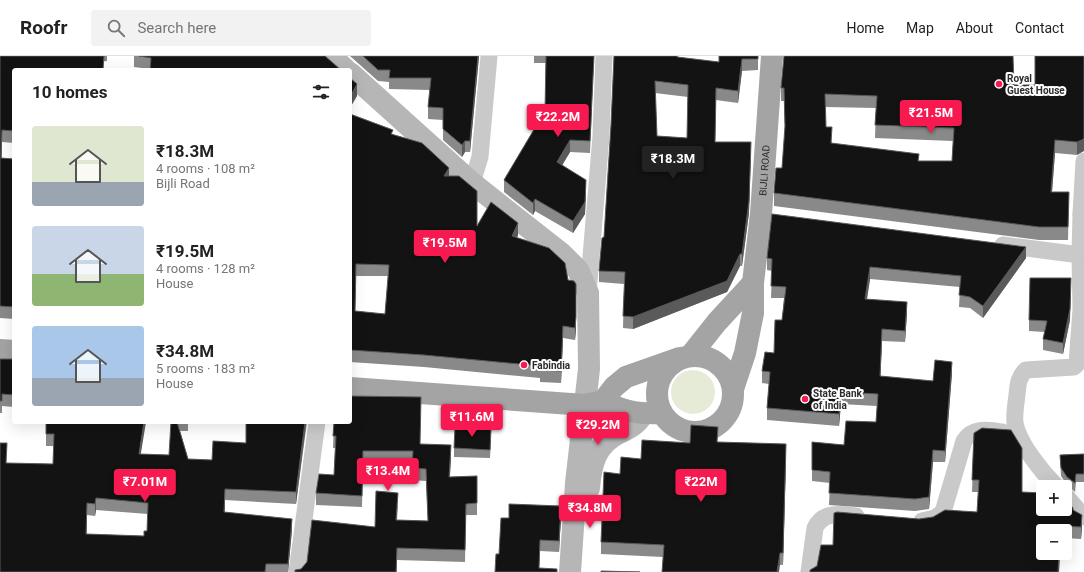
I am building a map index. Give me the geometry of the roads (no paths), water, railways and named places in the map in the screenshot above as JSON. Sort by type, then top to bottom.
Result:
[{"type":"main road","name":"BIJLI ROAD","points":[[733,390],[751,329],[753,313],[752,283],[769,216],[772,56]]},
{"type":"main road","points":[[653,414],[658,406],[656,391],[660,378],[668,366],[685,357],[752,283]]},
{"type":"main road","points":[[0,350],[12,351]]},
{"type":"main road","points":[[352,388],[594,403],[618,409],[653,414],[675,427],[688,432],[702,432],[716,426],[726,416],[732,404],[733,390],[729,376],[720,365],[708,358],[685,357],[626,377],[594,403]]},
{"type":"street","points":[[331,56],[344,68]]},
{"type":"street","points":[[472,183],[480,157],[489,56]]},
{"type":"street","points":[[570,572],[576,483],[594,403],[589,369],[588,293],[601,136],[604,56]]},
{"type":"street","points":[[352,75],[472,183],[578,270],[588,293]]},
{"type":"street","points":[[1050,480],[1044,474],[1018,433],[1015,421],[1020,374],[1032,368],[1074,367],[1077,364],[1081,309],[1080,255],[1084,162]]},
{"type":"street","points":[[988,244],[1080,255]]},
{"type":"street","points":[[584,572],[588,493],[590,474],[596,453],[603,444],[611,438],[630,429],[638,422],[653,414]]},
{"type":"street","points":[[297,572],[317,424]]},
{"type":"street","points":[[906,520],[925,522],[935,518],[943,512],[967,435],[980,430],[1018,433]]},
{"type":"street","points":[[1072,504],[1084,517]]},
{"type":"street","points":[[809,572],[815,528],[822,518],[836,514],[875,518]]},
{"type":"place","name":"Royal Guest House","points":[[999,84]]},
{"type":"place","name":"Fabindia","points":[[524,365]]},
{"type":"place","name":"State Bank of India","points":[[805,399]]}]
